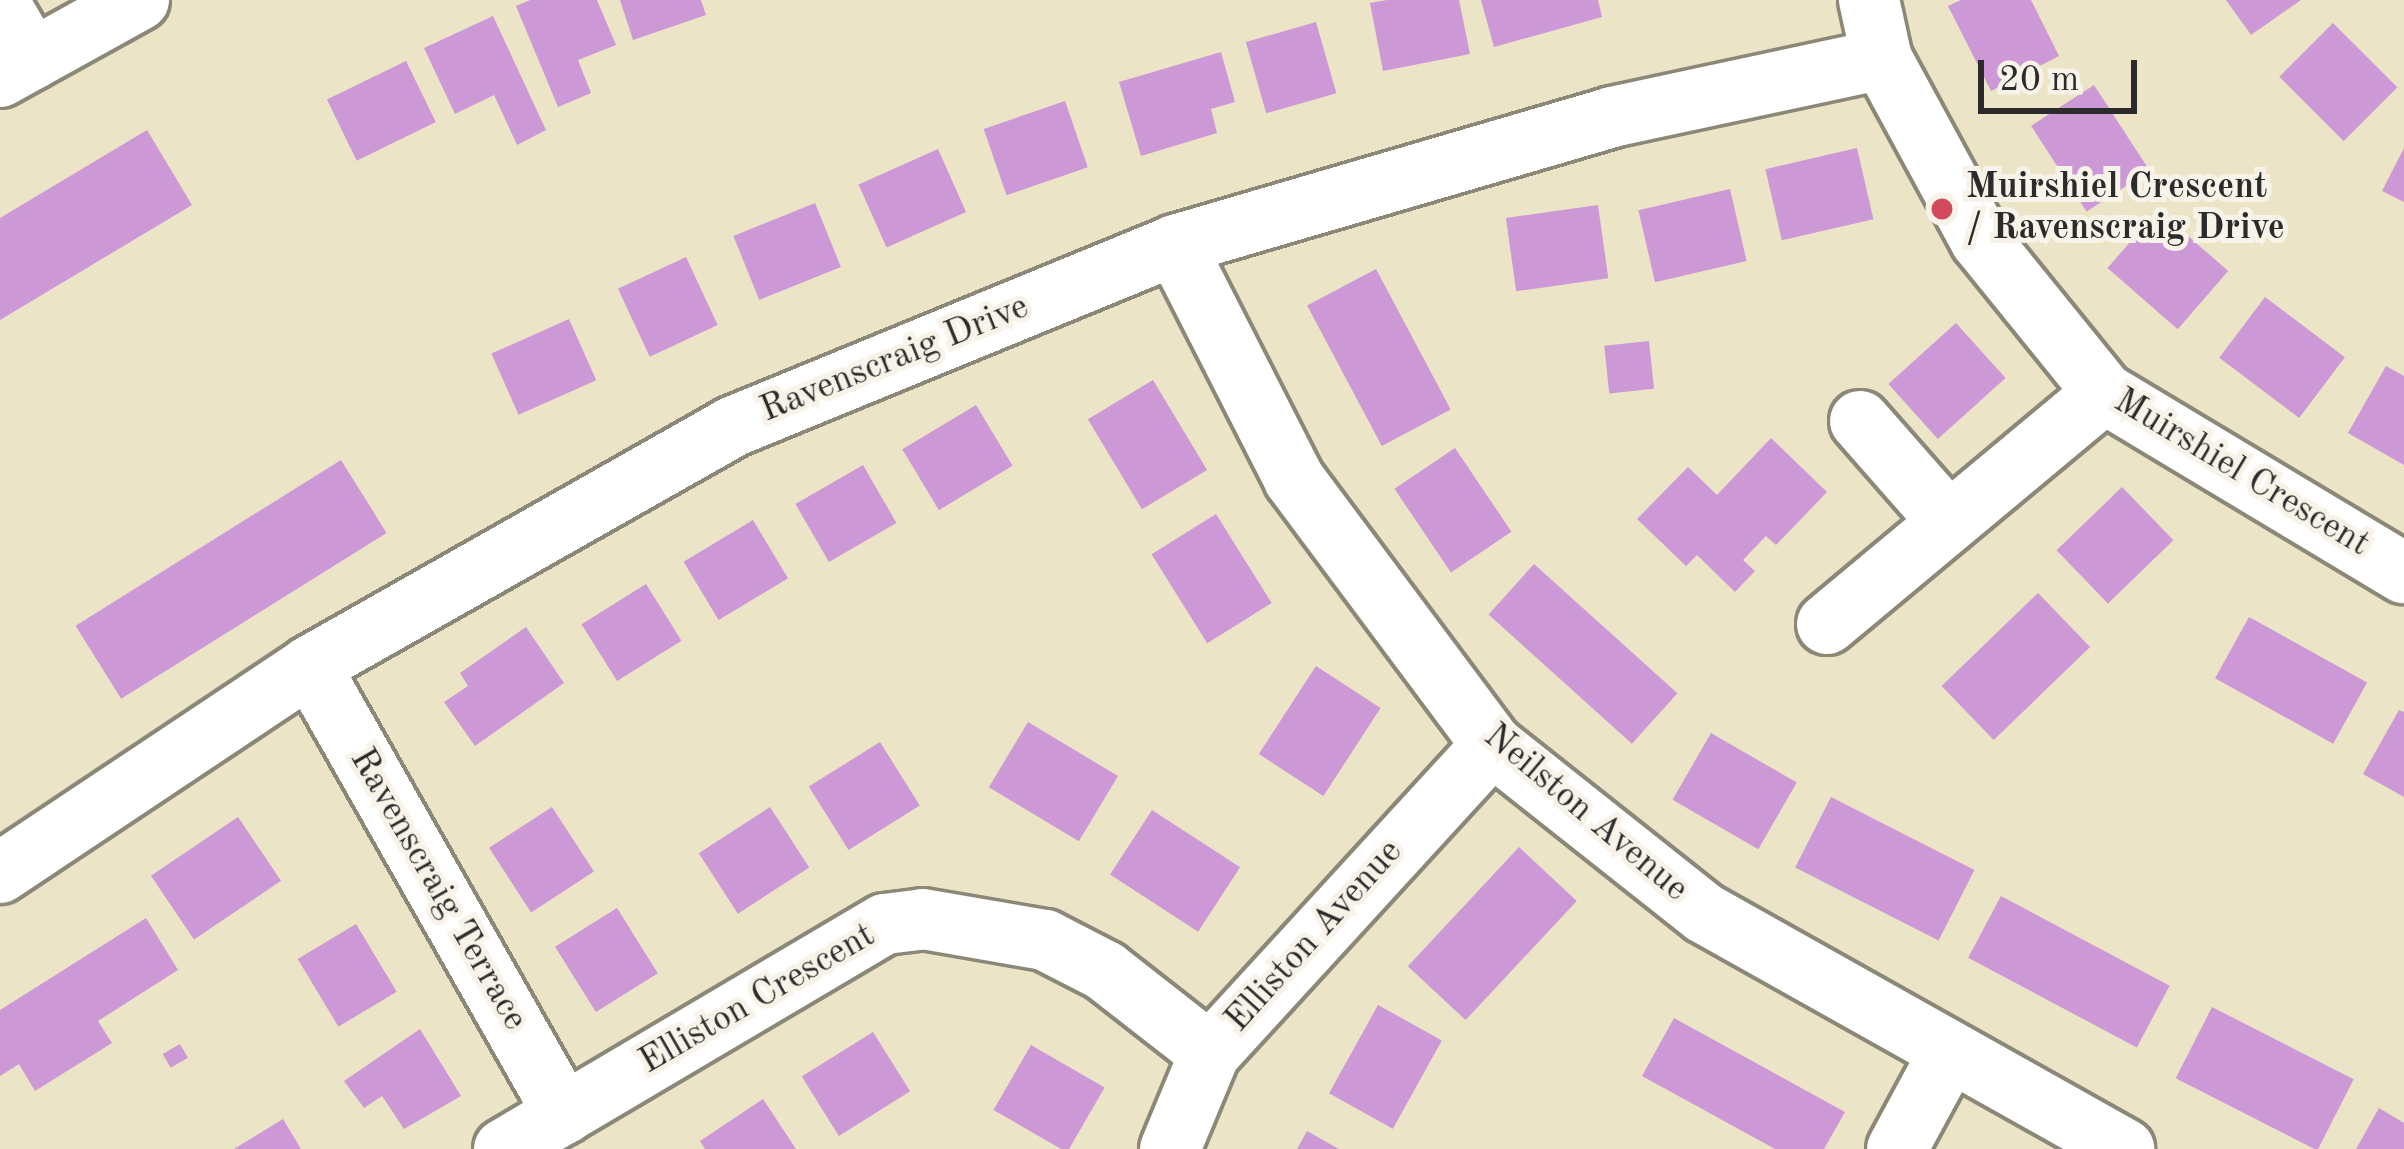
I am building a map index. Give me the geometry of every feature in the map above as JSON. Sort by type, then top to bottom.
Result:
[{"type":"street","points":[[0,4],[16,68],[139,0]]},
{"type":"street","name":"Muirshiel Crescent","points":[[1869,0],[1882,59],[1981,241],[2104,393],[2404,573]]},
{"type":"street","name":"Ravenscraig Drive","points":[[0,873],[310,666],[732,428],[1174,245],[1612,117],[1882,59]]},
{"type":"street","name":"Neilston Avenue","points":[[1174,245],[1294,479],[1492,745],[1704,913],[2124,1149]]},
{"type":"street","points":[[1827,624],[2104,393]]},
{"type":"street","points":[[1860,421],[1947,520]]},
{"type":"street","name":"Ravenscraig Terrace","points":[[310,666],[564,1114]]},
{"type":"street","name":"Elliston Avenue","points":[[1170,1149],[1210,1053],[1492,745]]},
{"type":"street","name":"Elliston Crescent","points":[[504,1149],[885,924],[923,919],[1045,940],[1105,971],[1210,1053]]},
{"type":"street","points":[[1897,1149],[1949,1053]]},
{"type":"building","points":[[530,0],[597,0],[616,45],[578,60],[591,93],[558,107],[516,6]]},
{"type":"building","points":[[620,0],[701,0],[706,15],[633,40]]},
{"type":"building","points":[[1459,0],[1470,54],[1383,71],[1370,3]]},
{"type":"building","points":[[1481,0],[1598,0],[1602,17],[1494,47]]},
{"type":"building","points":[[1961,0],[2031,0],[2059,56],[1991,91],[1948,6]]},
{"type":"building","points":[[2226,0],[2301,0],[2251,35]]},
{"type":"building","points":[[493,16],[546,130],[517,145],[494,95],[455,114],[424,48]]},
{"type":"building","points":[[1316,22],[1336,93],[1266,113],[1246,42]]},
{"type":"building","points":[[2333,23],[2397,87],[2344,141],[2279,77]]},
{"type":"building","points":[[1221,52],[1235,102],[1211,109],[1217,133],[1141,156],[1119,82]]},
{"type":"building","points":[[406,61],[436,122],[357,161],[327,100]]},
{"type":"building","points":[[2094,85],[2150,171],[2087,211],[2031,126]]},
{"type":"building","points":[[1065,101],[1088,167],[1006,195],[984,129]]},
{"type":"building","points":[[147,130],[192,205],[0,320],[0,218]]},
{"type":"building","points":[[1857,148],[1873,219],[1782,240],[1765,169]]},
{"type":"building","points":[[2404,148],[2404,202],[2382,191]]},
{"type":"building","points":[[938,149],[966,212],[887,247],[859,184]]},
{"type":"building","points":[[1730,189],[1747,261],[1655,282],[1638,210]]},
{"type":"building","points":[[815,203],[841,267],[759,300],[733,236]]},
{"type":"building","points":[[1598,205],[1608,278],[1516,291],[1506,218]]},
{"type":"building","points":[[2158,210],[2228,271],[2178,329],[2107,268]]},
{"type":"building","points":[[686,257],[718,325],[650,357],[618,289]]},
{"type":"building","points":[[1376,269],[1451,409],[1382,446],[1307,306]]},
{"type":"building","points":[[2265,297],[2345,357],[2299,418],[2219,358]]},
{"type":"building","points":[[569,319],[596,380],[519,415],[491,354]]},
{"type":"building","points":[[1956,323],[2006,378],[1938,439],[1888,384]]},
{"type":"building","points":[[1649,341],[1654,389],[1609,393],[1604,346]]},
{"type":"building","points":[[2386,366],[2404,376],[2404,465],[2348,433]]},
{"type":"building","points":[[1153,380],[1207,470],[1142,509],[1088,419]]},
{"type":"building","points":[[976,405],[1013,466],[939,510],[902,449]]},
{"type":"building","points":[[1771,438],[1827,492],[1776,545],[1766,536],[1743,560],[1755,571],[1735,592],[1697,555],[1686,566],[1637,519],[1688,467],[1717,495]]},
{"type":"building","points":[[1455,448],[1511,532],[1451,573],[1394,489]]},
{"type":"building","points":[[341,460],[387,533],[121,699],[76,626]]},
{"type":"building","points":[[863,465],[896,523],[829,562],[795,504]]},
{"type":"building","points":[[2122,487],[2173,540],[2108,603],[2057,550]]},
{"type":"building","points":[[1216,514],[1272,603],[1207,643],[1152,554]]},
{"type":"building","points":[[753,520],[788,578],[719,620],[684,562]]},
{"type":"building","points":[[1534,564],[1677,693],[1632,744],[1488,615]]},
{"type":"building","points":[[646,584],[682,641],[617,681],[582,624]]},
{"type":"building","points":[[2038,593],[2090,647],[1994,740],[1942,686]]},
{"type":"building","points":[[2249,617],[2367,682],[2333,744],[2215,678]]},
{"type":"building","points":[[526,627],[564,683],[475,746],[444,702],[468,686],[460,673]]},
{"type":"building","points":[[1316,666],[1381,708],[1323,796],[1259,754]]},
{"type":"building","points":[[2399,710],[2404,712],[2404,797],[2363,774]]},
{"type":"building","points":[[1028,722],[1118,776],[1079,841],[989,787]]},
{"type":"building","points":[[1711,733],[1797,782],[1758,849],[1672,800]]},
{"type":"building","points":[[880,742],[920,806],[849,850],[809,787]]},
{"type":"building","points":[[1831,797],[1974,870],[1939,940],[1795,867]]},
{"type":"building","points":[[552,807],[594,872],[531,912],[489,848]]},
{"type":"building","points":[[770,807],[809,867],[738,914],[699,853]]},
{"type":"building","points":[[1152,810],[1240,867],[1198,932],[1110,875]]},
{"type":"building","points":[[238,817],[281,881],[194,940],[151,876]]},
{"type":"building","points":[[1519,847],[1577,901],[1466,1020],[1408,966]]},
{"type":"building","points":[[2001,896],[2170,986],[2137,1047],[1968,958]]},
{"type":"building","points":[[617,908],[658,973],[596,1012],[555,947]]},
{"type":"building","points":[[146,918],[178,970],[98,1021],[112,1043],[35,1091],[19,1064],[0,1076],[0,1010]]},
{"type":"building","points":[[356,924],[397,992],[338,1027],[298,959]]},
{"type":"building","points":[[1378,1005],[1442,1040],[1393,1129],[1329,1093]]},
{"type":"building","points":[[2212,1007],[2354,1079],[2314,1149],[2176,1078]]},
{"type":"building","points":[[1674,1018],[1845,1112],[1824,1149],[1775,1149],[1642,1076]]},
{"type":"building","points":[[420,1029],[461,1096],[404,1129],[382,1096],[364,1108],[344,1081]]},
{"type":"building","points":[[873,1032],[910,1091],[839,1136],[802,1077]]},
{"type":"building","points":[[180,1044],[188,1058],[171,1068],[163,1054]]},
{"type":"building","points":[[1031,1045],[1105,1088],[1069,1149],[1061,1149],[994,1110]]},
{"type":"building","points":[[763,1099],[796,1149],[705,1149],[700,1141]]},
{"type":"building","points":[[2379,1108],[2404,1123],[2404,1149],[2356,1149]]},
{"type":"building","points":[[283,1119],[301,1149],[234,1149]]},
{"type":"building","points":[[1307,1131],[1339,1149],[1297,1149]]},
{"type":"place","name":"Muirshiel Crescent / Ravenscraig Drive","points":[[1942,209]]}]
